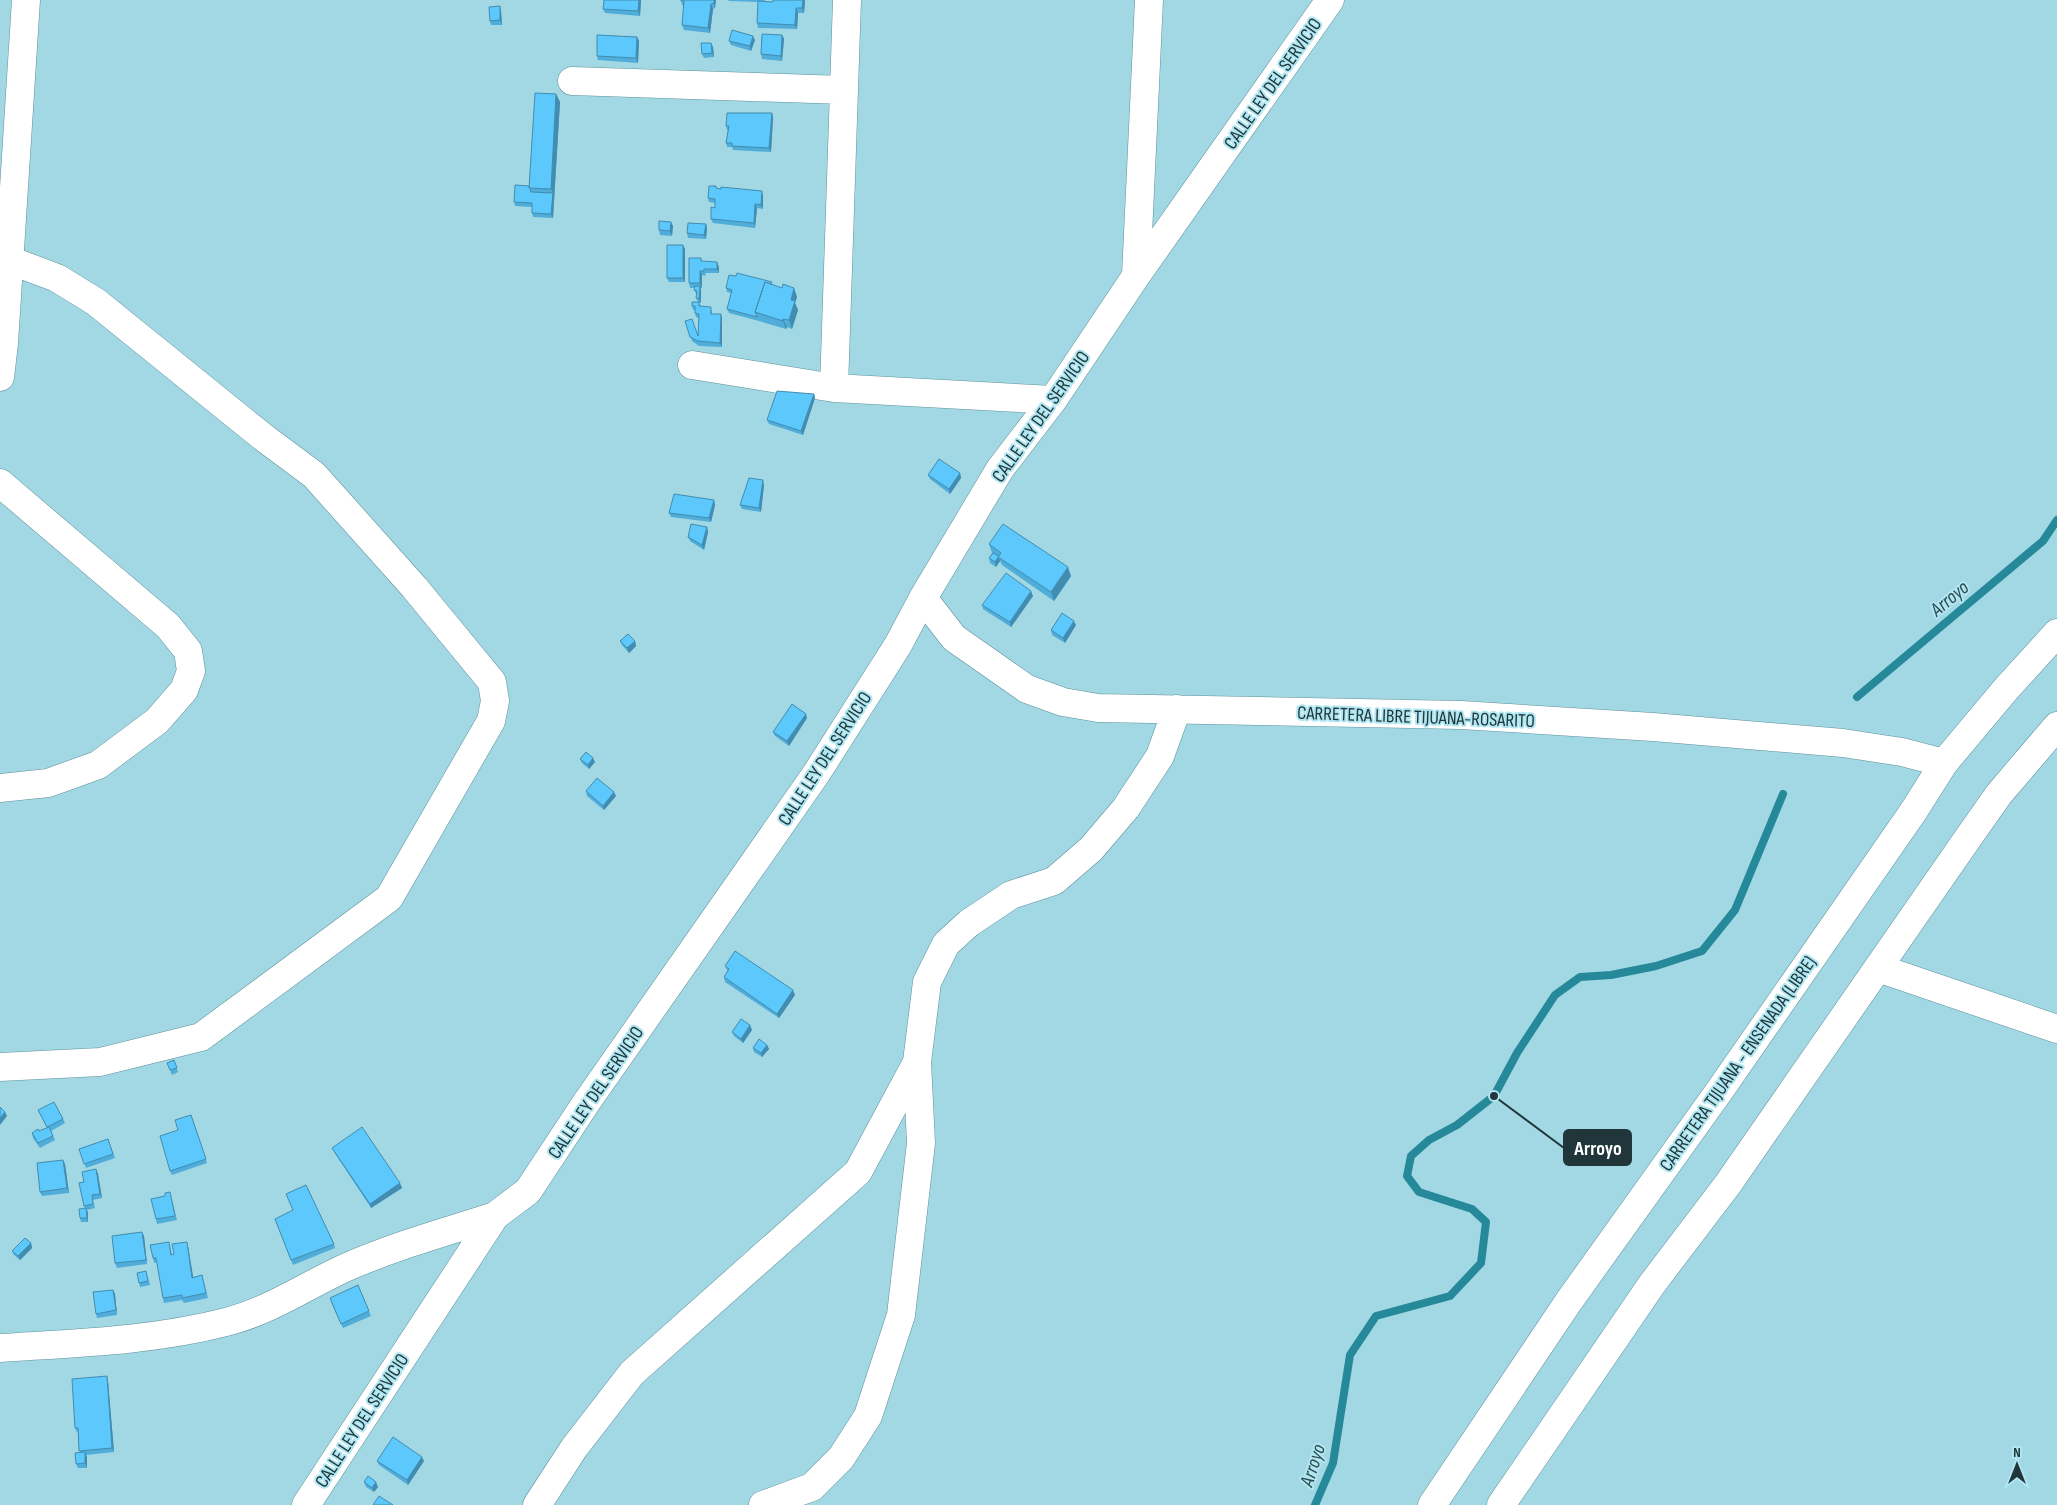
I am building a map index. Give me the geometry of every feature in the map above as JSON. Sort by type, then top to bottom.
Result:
[{"type":"main road","points":[[0,377],[26,0]]},
{"type":"main road","points":[[834,388],[847,0]]},
{"type":"main road","points":[[1136,276],[1148,0]]},
{"type":"main road","name":"CALLE LEY DEL SERVICIO","points":[[306,1505],[495,1216],[528,1191],[597,1087],[816,774],[898,645],[923,598],[1000,469],[1053,400],[1136,276],[1330,0]]},
{"type":"main road","points":[[572,81],[843,90]]},
{"type":"main road","points":[[0,1067],[100,1062],[201,1036],[297,967],[390,898],[491,721],[495,701],[492,682],[414,587],[314,475],[263,437],[96,302],[57,278],[9,260]]},
{"type":"main road","points":[[692,365],[834,388],[1053,400]]},
{"type":"main road","points":[[0,483],[168,626],[188,651],[191,671],[184,690],[157,722],[98,765],[48,783],[0,788]]},
{"type":"main road","name":"CARRETERA LIBRE TIJUANA-ROSARITO","points":[[923,598],[954,638],[1027,689],[1063,702],[1098,708],[1461,715],[1653,727],[1843,743],[1902,752],[1944,763]]},
{"type":"main road","name":"CARRETERA TIJUANA - ENSENADA (LIBRE)","points":[[1432,1505],[1569,1301],[1720,1090],[1913,812],[1944,763],[2006,688],[2057,633]]},
{"type":"main road","points":[[763,1505],[812,1487],[841,1458],[868,1416],[901,1315],[921,1143],[917,1062],[927,982],[946,944],[968,923],[1011,895],[1054,881],[1091,849],[1126,808],[1160,756],[1177,709]]},
{"type":"main road","points":[[1501,1505],[1647,1292],[1728,1184],[2000,794],[2057,726]]},
{"type":"main road","points":[[1878,968],[2057,1029]]},
{"type":"main road","points":[[538,1505],[574,1448],[632,1373],[858,1172],[917,1062]]},
{"type":"main road","points":[[0,1348],[100,1342],[167,1335],[228,1322],[289,1298],[347,1267],[382,1253],[495,1216]]},
{"type":"building","points":[[604,0],[639,0],[638,11],[603,9]]},
{"type":"building","points":[[681,0],[714,0],[714,3],[711,4],[708,28],[682,25],[684,1]]},
{"type":"building","points":[[773,0],[803,0],[802,8],[796,8],[795,25],[757,23],[758,1],[773,2]]},
{"type":"building","points":[[500,6],[500,20],[490,21],[489,7]]},
{"type":"building","points":[[732,30],[753,36],[750,46],[729,41]]},
{"type":"building","points":[[762,34],[782,35],[781,56],[761,54]]},
{"type":"building","points":[[597,35],[637,37],[636,58],[597,56]]},
{"type":"building","points":[[701,43],[711,43],[712,53],[702,54]]},
{"type":"building","points":[[535,93],[556,94],[551,189],[529,188]]},
{"type":"building","points":[[727,113],[772,113],[769,148],[732,146],[732,143],[726,143],[729,126],[726,126]]},
{"type":"building","points":[[515,185],[529,186],[531,192],[553,193],[551,214],[532,213],[532,203],[514,202]]},
{"type":"building","points":[[709,186],[716,186],[716,188],[721,189],[721,187],[762,191],[761,205],[755,204],[754,223],[711,219],[711,207],[715,208],[715,199],[708,198]]},
{"type":"building","points":[[659,221],[671,222],[670,231],[659,230]]},
{"type":"building","points":[[688,223],[706,224],[704,235],[687,233]]},
{"type":"building","points":[[667,245],[683,245],[683,278],[667,278]]},
{"type":"building","points":[[689,258],[701,258],[701,261],[717,262],[717,269],[704,269],[704,271],[700,271],[700,283],[689,283]]},
{"type":"building","points":[[737,273],[772,282],[771,284],[765,282],[755,312],[757,317],[727,309],[732,290],[726,288],[729,275],[736,276]]},
{"type":"building","points":[[765,282],[782,288],[783,284],[794,288],[791,300],[795,301],[789,320],[783,319],[783,321],[755,312]]},
{"type":"building","points":[[695,286],[700,286],[699,299],[696,298],[697,291],[694,290]]},
{"type":"building","points":[[692,302],[699,302],[699,306],[711,307],[711,314],[721,314],[720,343],[698,341],[690,337],[685,321],[692,319],[698,336],[699,314],[695,313],[695,306],[692,306]]},
{"type":"building","points":[[777,391],[814,394],[801,431],[767,420]]},
{"type":"building","points":[[939,459],[960,473],[949,489],[928,475]]},
{"type":"building","points":[[749,478],[763,480],[759,508],[740,505]]},
{"type":"building","points":[[674,494],[714,500],[709,518],[669,513]]},
{"type":"building","points":[[691,524],[707,527],[702,545],[688,537]]},
{"type":"building","points":[[1003,524],[1068,567],[1051,592],[998,557],[1001,553],[989,544]]},
{"type":"building","points":[[993,553],[999,556],[995,562],[989,558]]},
{"type":"building","points":[[1006,573],[1031,591],[1010,622],[982,605]]},
{"type":"building","points":[[1062,613],[1074,621],[1063,638],[1051,630]]},
{"type":"building","points":[[628,634],[635,641],[627,648],[620,641]]},
{"type":"building","points":[[792,704],[806,714],[787,741],[773,732]]},
{"type":"building","points":[[586,752],[593,758],[588,765],[580,759]]},
{"type":"building","points":[[597,778],[614,792],[603,806],[586,791]]},
{"type":"building","points":[[735,951],[793,990],[777,1014],[724,977],[729,969],[725,966]]},
{"type":"building","points":[[741,1019],[750,1025],[741,1039],[732,1032]]},
{"type":"building","points":[[759,1039],[767,1045],[761,1053],[753,1048]]},
{"type":"building","points":[[174,1060],[177,1068],[170,1070],[167,1063]]},
{"type":"building","points":[[54,1102],[63,1119],[47,1127],[38,1110]]},
{"type":"building","points":[[0,1107],[5,1112],[0,1118]]},
{"type":"building","points":[[191,1115],[206,1159],[170,1171],[160,1136],[178,1130],[175,1120]]},
{"type":"building","points":[[49,1127],[53,1136],[38,1143],[32,1133],[38,1129],[39,1131]]},
{"type":"building","points":[[362,1127],[400,1183],[370,1204],[332,1148]]},
{"type":"building","points":[[108,1139],[113,1154],[84,1164],[79,1149]]},
{"type":"building","points":[[63,1160],[67,1188],[40,1192],[37,1163]]},
{"type":"building","points":[[96,1169],[100,1194],[92,1195],[93,1204],[84,1206],[79,1183],[84,1182],[82,1172]]},
{"type":"building","points":[[306,1185],[334,1244],[291,1260],[275,1219],[293,1210],[286,1194]]},
{"type":"building","points":[[170,1192],[175,1216],[156,1219],[151,1199],[165,1196],[165,1193]]},
{"type":"building","points":[[86,1208],[87,1218],[80,1218],[79,1209]]},
{"type":"building","points":[[142,1232],[146,1260],[115,1263],[112,1236]]},
{"type":"building","points":[[25,1238],[31,1243],[18,1256],[12,1251]]},
{"type":"building","points":[[169,1242],[171,1255],[174,1254],[172,1244],[187,1242],[192,1278],[202,1275],[206,1293],[182,1298],[182,1295],[163,1298],[156,1258],[153,1258],[150,1245]]},
{"type":"building","points":[[146,1271],[148,1281],[139,1283],[137,1273]]},
{"type":"building","points":[[358,1285],[369,1311],[341,1324],[330,1298]]},
{"type":"building","points":[[113,1290],[116,1310],[96,1314],[93,1292]]},
{"type":"building","points":[[107,1376],[112,1448],[79,1451],[78,1428],[75,1428],[72,1379]]},
{"type":"building","points":[[393,1437],[422,1457],[407,1480],[377,1461]]},
{"type":"building","points":[[85,1452],[85,1463],[76,1464],[75,1453]]},
{"type":"building","points":[[368,1476],[376,1482],[372,1488],[364,1482]]},
{"type":"building","points":[[379,1496],[393,1505],[373,1505]]},
{"type":"waterway","name":"Arroyo","points":[[1857,697],[2043,541],[2057,520]]},
{"type":"waterway","name":"Arroyo","points":[[1315,1505],[1333,1463],[1350,1355],[1376,1316],[1450,1296],[1481,1263],[1486,1222],[1472,1209],[1419,1192],[1407,1176],[1411,1156],[1429,1140],[1457,1125],[1494,1096],[1517,1053],[1555,995],[1580,977],[1611,975],[1656,966],[1702,951],[1735,910],[1783,794]]},
{"type":"place","name":"Arroyo","points":[[1494,1096]]}]
